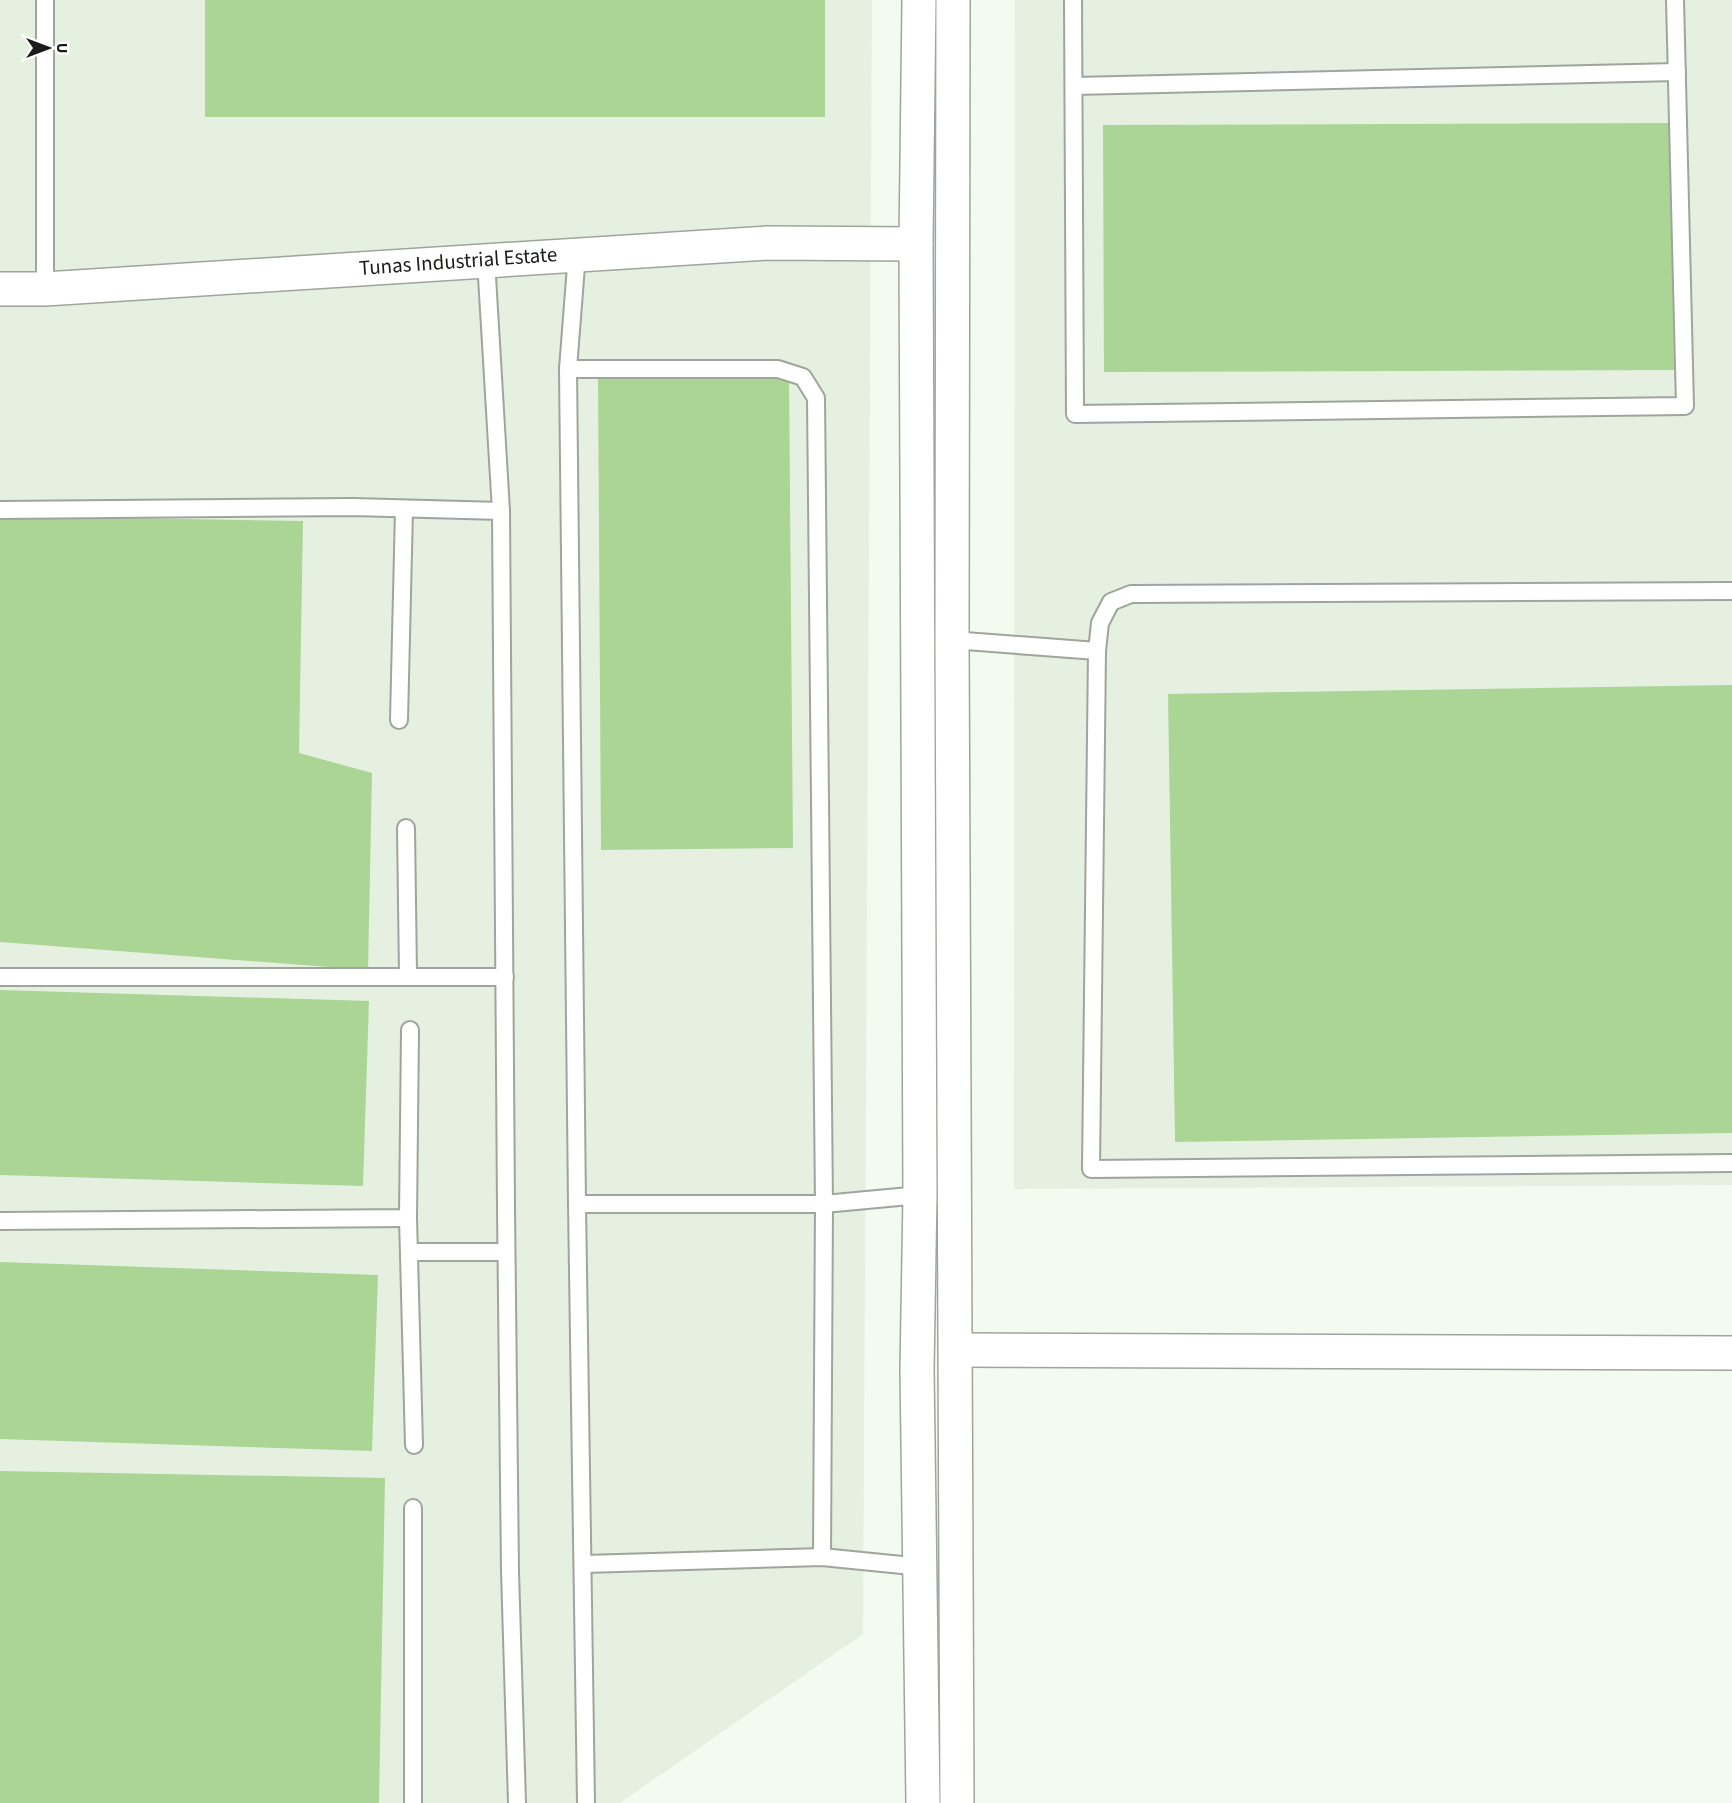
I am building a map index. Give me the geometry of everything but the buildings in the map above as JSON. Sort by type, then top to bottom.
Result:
[{"type":"main road","points":[[919,0],[916,244],[920,1195],[917,1370],[922,1567],[923,1803]]},
{"type":"main road","points":[[953,0],[952,640],[957,1803]]},
{"type":"main road","name":"Tunas Industrial Estate","points":[[0,289],[45,289],[576,253],[767,243],[916,244]]},
{"type":"main road","points":[[956,1350],[1732,1353]]},
{"type":"lane","points":[[45,0],[45,289]]},
{"type":"lane","points":[[1073,0],[1075,414],[1685,406],[1675,0]]},
{"type":"lane","points":[[1074,86],[1677,72]]},
{"type":"lane","points":[[576,253],[568,369],[576,1204],[584,1564],[586,1803]]},
{"type":"lane","points":[[486,260],[501,511],[506,1252],[517,1803]]},
{"type":"lane","points":[[568,369],[778,369],[803,377],[816,398],[824,1204],[822,1557]]},
{"type":"lane","points":[[0,510],[353,507],[501,511]]},
{"type":"lane","points":[[399,720],[404,510]]},
{"type":"lane","points":[[1732,591],[1131,594],[1111,602],[1100,623],[1097,651],[1091,1169],[1732,1163]]},
{"type":"lane","points":[[952,640],[1097,651]]},
{"type":"lane","points":[[406,828],[408,975]]},
{"type":"lane","points":[[0,977],[408,975],[505,977]]},
{"type":"lane","points":[[410,1030],[408,1218],[414,1445]]},
{"type":"lane","points":[[576,1204],[824,1204],[920,1195]]},
{"type":"lane","points":[[0,1221],[408,1218]]},
{"type":"lane","points":[[410,1252],[506,1252]]},
{"type":"lane","points":[[413,1508],[413,1803]]},
{"type":"lane","points":[[584,1564],[822,1557],[922,1567]]},
{"type":"shaded area","points":[[0,0],[872,0],[863,1634],[620,1803],[0,1803]]},
{"type":"shaded area","points":[[1015,0],[1732,0],[1732,1185],[1014,1189]]}]
